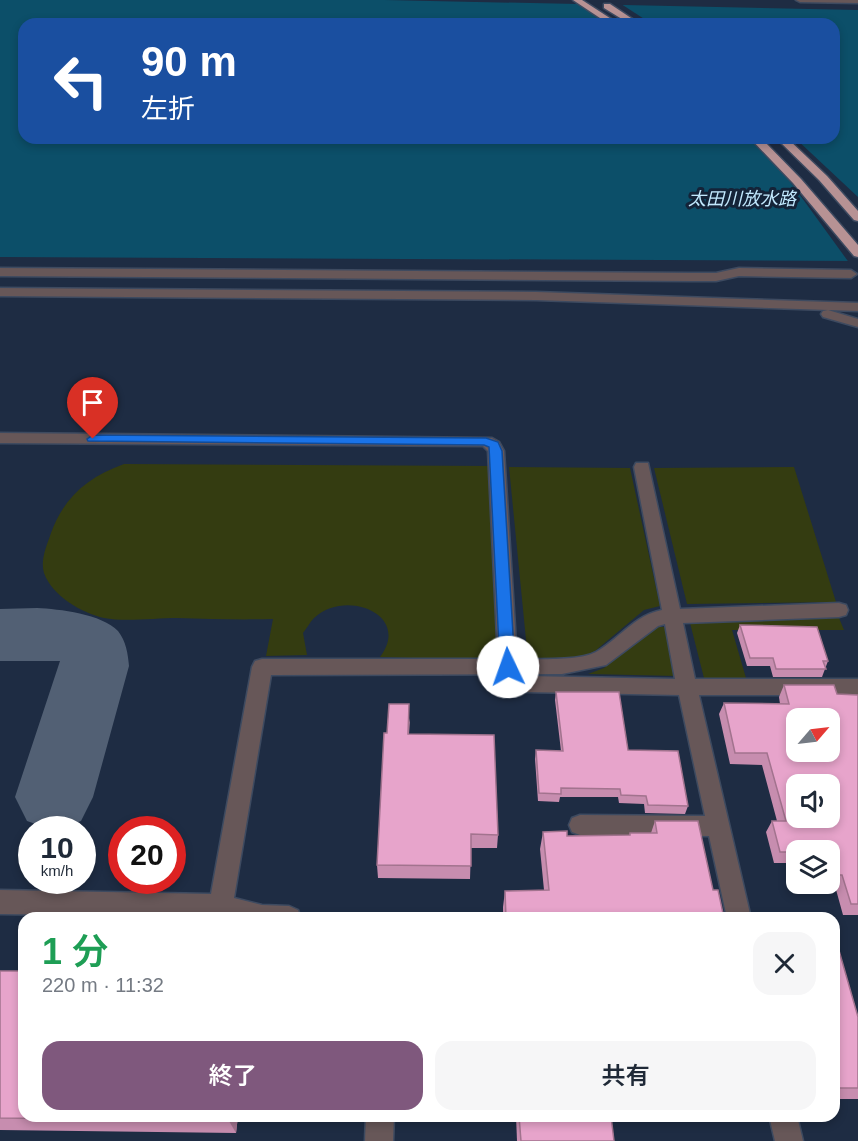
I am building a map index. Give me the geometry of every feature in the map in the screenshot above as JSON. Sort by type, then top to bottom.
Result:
[{"type":"highway","points":[[578,1],[605,18]]},
{"type":"highway","points":[[600,1],[627,18]]},
{"type":"highway","points":[[761,144],[797,181],[858,253]]},
{"type":"highway","points":[[787,144],[858,208]]},
{"type":"highway","points":[[823,178],[858,218]]},
{"type":"street","points":[[800,0],[858,1]]},
{"type":"street","points":[[0,272],[691,277],[716,277],[739,272],[851,274]]},
{"type":"street","points":[[0,292],[536,296],[858,307]]},
{"type":"street","points":[[637,300],[741,310],[808,311],[831,314],[858,323]]},
{"type":"street","points":[[0,438],[486,441],[494,445],[496,451],[508,667]]},
{"type":"street","points":[[642,467],[687,687],[738,912]]},
{"type":"street","points":[[221,906],[262,668],[561,666],[599,660],[651,621],[672,615],[838,610]]},
{"type":"street","points":[[527,684],[858,687]]},
{"type":"street","points":[[580,825],[718,826]]},
{"type":"street","points":[[0,902],[221,906],[243,912]]},
{"type":"street","points":[[379,1141],[380,1122]]},
{"type":"street","points":[[784,1122],[789,1141]]},
{"type":"green space","points":[[124,464],[492,466],[497,643],[475,660],[380,657],[388,642],[388,629],[382,618],[371,610],[357,606],[342,606],[327,609],[310,623],[303,633],[307,655],[266,656],[273,619],[121,620],[104,618],[77,608],[61,596],[48,581],[43,568],[44,553],[56,520],[70,499],[99,475]]},
{"type":"green space","points":[[509,467],[630,468],[660,606],[644,610],[595,651],[580,658],[528,660]]},
{"type":"green space","points":[[794,467],[836,602],[687,604],[654,468]]},
{"type":"green space","points":[[839,618],[844,630],[732,630],[746,678],[704,678],[689,619]]},
{"type":"green space","points":[[655,627],[665,627],[676,676],[588,674],[604,668]]},
{"type":"water","name":"太田川放水路","points":[[0,0],[385,0],[858,10],[858,261],[0,257]]},
{"type":"pier","points":[[575,1],[618,2],[643,18],[602,18]]},
{"type":"pier","points":[[755,144],[801,144],[858,197],[858,264],[850,264],[789,180]]},
{"type":"building","points":[[740,625],[817,627],[828,661],[823,661],[826,669],[776,669],[773,658],[750,658]]},
{"type":"building","points":[[784,685],[834,685],[837,694],[858,695],[858,904],[851,904],[842,875],[840,875],[840,840],[786,840],[786,852],[780,852],[772,821],[786,821],[767,753],[735,753],[724,703],[789,704]]},
{"type":"building","points":[[556,692],[619,692],[628,750],[678,751],[688,806],[648,805],[646,796],[621,795],[620,789],[561,788],[561,794],[539,793],[536,750],[563,751]]},
{"type":"building","points":[[389,704],[409,704],[408,734],[494,735],[498,835],[471,834],[471,866],[377,865],[384,733],[387,733]]},
{"type":"building","points":[[655,821],[698,821],[713,890],[718,890],[723,912],[506,912],[505,891],[549,890],[543,832],[567,831],[567,836],[657,833]]},
{"type":"building","points":[[840,954],[858,1017],[858,1088],[840,1088]]},
{"type":"building","points":[[0,971],[18,971],[18,1118],[0,1118]]},
{"type":"building","points":[[519,1122],[612,1122],[614,1141],[521,1141]]},
{"type":"taxiway","points":[[0,635],[62,635],[85,643],[94,650],[94,666],[54,797]]},
{"type":"route","points":[[93,439],[486,441],[494,445],[508,667]]}]
